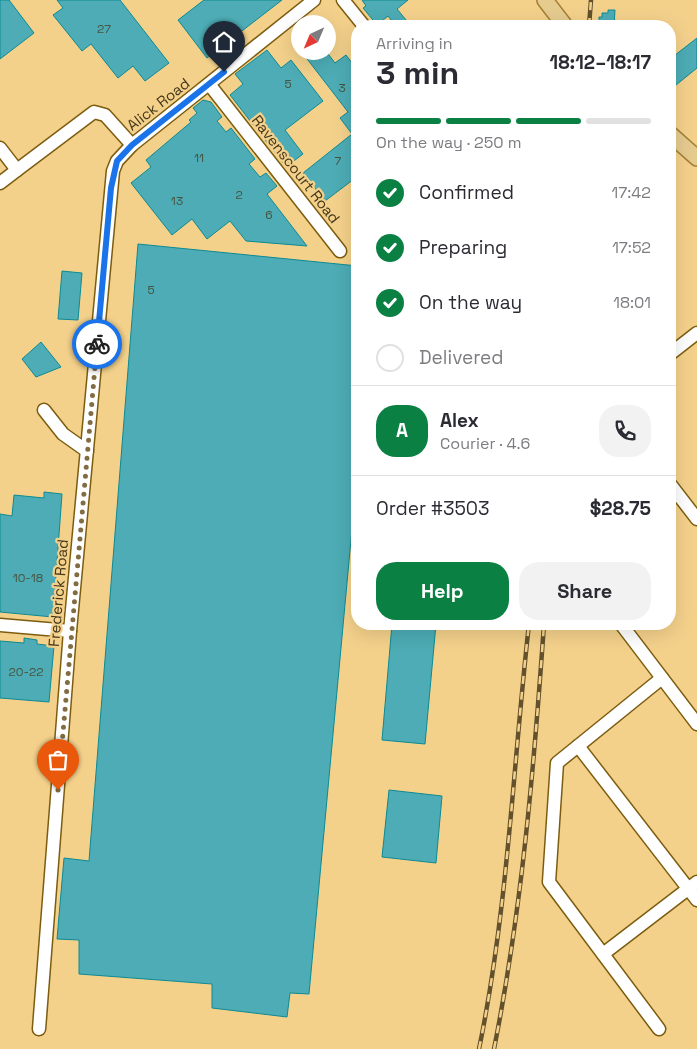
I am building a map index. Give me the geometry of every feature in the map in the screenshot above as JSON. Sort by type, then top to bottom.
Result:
[{"type":"main road","points":[[545,0],[560,20]]},
{"type":"main road","points":[[676,139],[697,158]]},
{"type":"street","name":"Alick Road","points":[[117,161],[132,145],[314,0]]},
{"type":"street","points":[[343,0],[359,20]]},
{"type":"street","name":"Ravenscourt Road","points":[[209,84],[340,251]]},
{"type":"street","points":[[0,183],[94,112],[104,115],[132,145]]},
{"type":"street","points":[[0,148],[17,170]]},
{"type":"street","name":"Frederick Road","points":[[39,1028],[70,631],[111,188],[117,161]]},
{"type":"street","points":[[676,350],[697,334]]},
{"type":"street","points":[[44,410],[63,434],[87,451]]},
{"type":"street","points":[[676,492],[697,519]]},
{"type":"street","points":[[0,625],[70,631]]},
{"type":"street","points":[[626,630],[697,724]]},
{"type":"street","points":[[659,1028],[549,882],[557,763],[662,678]]},
{"type":"street","points":[[578,746],[693,886],[697,900]]},
{"type":"street","points":[[603,954],[693,886]]},
{"type":"building","points":[[0,0],[9,0],[34,33],[0,59]]},
{"type":"building","points":[[57,0],[120,0],[169,63],[145,81],[133,66],[118,78],[91,44],[82,51],[53,15],[63,8]]},
{"type":"building","points":[[204,0],[282,0],[207,58],[178,20]]},
{"type":"building","points":[[362,0],[408,0],[397,9],[406,20],[391,20],[388,16],[383,20],[373,20],[363,8],[366,6]]},
{"type":"building","points":[[608,10],[615,10],[614,20],[599,20],[599,17],[602,17],[602,13],[608,13]]},
{"type":"building","points":[[697,38],[697,68],[676,85],[676,54]]},
{"type":"building","points":[[267,50],[281,68],[291,60],[323,101],[285,130],[303,154],[286,167],[230,95],[243,84],[235,74]]},
{"type":"building","points":[[346,55],[351,62],[351,133],[340,118],[348,112],[308,60],[333,60],[335,63]]},
{"type":"building","points":[[203,100],[211,102],[222,117],[217,121],[226,132],[231,128],[255,159],[249,164],[260,177],[266,173],[277,186],[267,194],[307,246],[246,241],[230,221],[207,239],[192,219],[172,235],[131,183],[151,167],[146,160],[191,122],[189,120],[197,113],[193,108]]},
{"type":"building","points":[[351,135],[351,181],[325,201],[303,173]]},
{"type":"building","points":[[138,244],[351,265],[351,540],[309,994],[290,993],[287,1017],[212,1008],[212,984],[79,974],[79,940],[57,939],[64,858],[89,861]]},
{"type":"building","points":[[62,271],[82,273],[78,320],[58,319]]},
{"type":"building","points":[[41,342],[61,367],[36,377],[22,359]]},
{"type":"building","points":[[44,492],[62,494],[53,617],[0,612],[0,514],[12,516],[14,495],[44,498]]},
{"type":"building","points":[[391,630],[435,630],[425,744],[382,740]]},
{"type":"building","points":[[24,638],[37,640],[37,644],[54,646],[49,702],[0,698],[0,641],[24,643]]},
{"type":"building","points":[[389,790],[442,796],[436,863],[382,857]]},
{"type":"railway","points":[[589,20],[591,0]]},
{"type":"railway","points":[[479,1049],[497,943],[528,630]]},
{"type":"railway","points":[[494,1049],[504,996],[526,837],[544,630]]},
{"type":"way so far","points":[[58,790],[70,631],[97,344]]},
{"type":"route","points":[[97,344],[111,188],[113,171],[117,161],[132,145],[224,72]]}]
